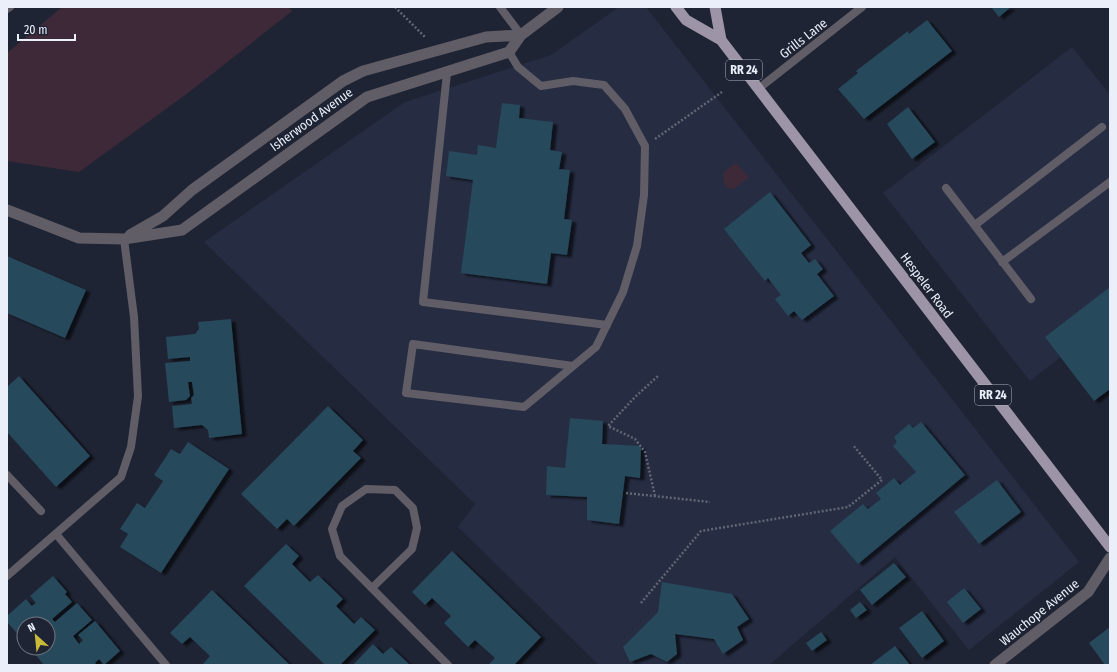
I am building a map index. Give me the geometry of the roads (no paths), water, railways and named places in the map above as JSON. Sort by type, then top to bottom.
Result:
[{"type":"main road","name":"Hespeler Road","points":[[676,7],[686,20],[722,40]]},
{"type":"main road","name":"Hespeler Road","points":[[715,7],[722,40],[1110,547]]},
{"type":"street","points":[[509,52],[521,35],[558,7]]},
{"type":"street","name":"Isherwood Avenue","points":[[124,239],[163,216],[192,190],[350,77],[363,70],[486,37],[521,35]]},
{"type":"street","name":"Isherwood Avenue","points":[[7,210],[79,238],[124,239],[182,230],[367,97],[509,52]]},
{"type":"street","name":"Wauchope Avenue","points":[[995,665],[1088,592],[1110,558]]},
{"type":"lane","points":[[500,7],[521,35]]},
{"type":"lane","name":"Grills Lane","points":[[758,89],[862,7]]},
{"type":"lane","points":[[509,52],[518,68],[541,86],[573,81],[604,85],[625,109],[645,146],[644,195],[637,246],[623,292],[596,347],[524,407],[406,392],[413,344],[573,366]]},
{"type":"lane","points":[[446,73],[423,302],[607,325]]},
{"type":"lane","points":[[974,225],[1102,127]]},
{"type":"lane","points":[[1002,262],[1110,182]]},
{"type":"lane","points":[[946,188],[1031,299]]},
{"type":"lane","points":[[7,576],[121,476],[131,447],[138,396],[134,317],[124,239]]},
{"type":"lane","points":[[7,475],[41,511]]},
{"type":"lane","points":[[372,588],[412,549],[417,528],[413,508],[395,490],[366,489],[342,506],[332,529],[340,556],[448,665]]},
{"type":"lane","points":[[56,534],[166,665]]}]
